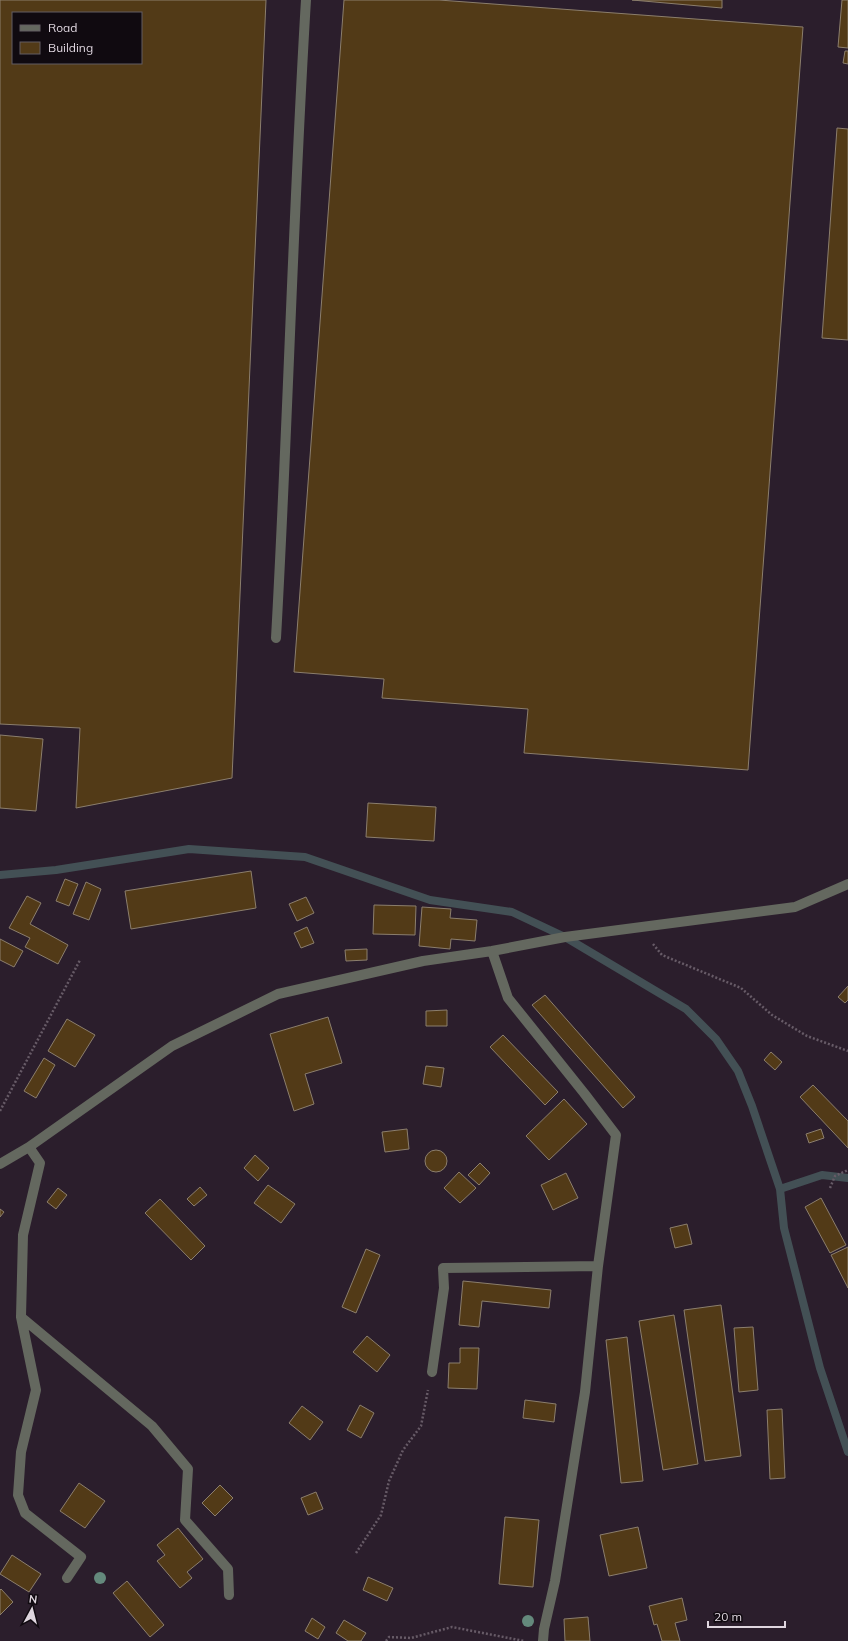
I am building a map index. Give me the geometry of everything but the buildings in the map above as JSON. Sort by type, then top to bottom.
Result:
[{"type":"street","points":[[276,638],[306,0]]},
{"type":"street","points":[[0,1164],[29,1147],[172,1046],[278,994],[423,961],[492,951],[566,937],[795,907],[848,884]]},
{"type":"street","points":[[492,951],[508,998],[616,1135],[598,1266],[585,1392],[555,1581],[544,1629],[543,1641]]},
{"type":"street","points":[[29,1147],[40,1162],[23,1235],[21,1317],[36,1390],[21,1452],[18,1495],[25,1513],[81,1557],[67,1578]]},
{"type":"street","points":[[432,1372],[444,1288],[443,1268],[598,1266]]},
{"type":"street","points":[[21,1317],[152,1426],[188,1469],[185,1520],[228,1569],[229,1595]]},
{"type":"path","points":[[640,928],[662,955],[741,988],[772,1015],[807,1036],[848,1051]]},
{"type":"path","points":[[0,1111],[80,960]]},
{"type":"path","points":[[830,1188],[835,1176],[848,1170]]},
{"type":"path","points":[[356,1553],[381,1515],[389,1481],[402,1450],[421,1426],[432,1372]]},
{"type":"path","points":[[386,1641],[389,1637],[411,1638],[452,1627],[524,1641]]},
{"type":"waterway","points":[[0,875],[56,870],[189,849],[305,857],[430,900],[512,912],[565,937],[686,1009],[716,1039],[738,1071],[752,1106],[780,1189],[784,1228],[820,1368],[848,1452]]},
{"type":"waterway","points":[[780,1189],[822,1175],[848,1178]]}]
